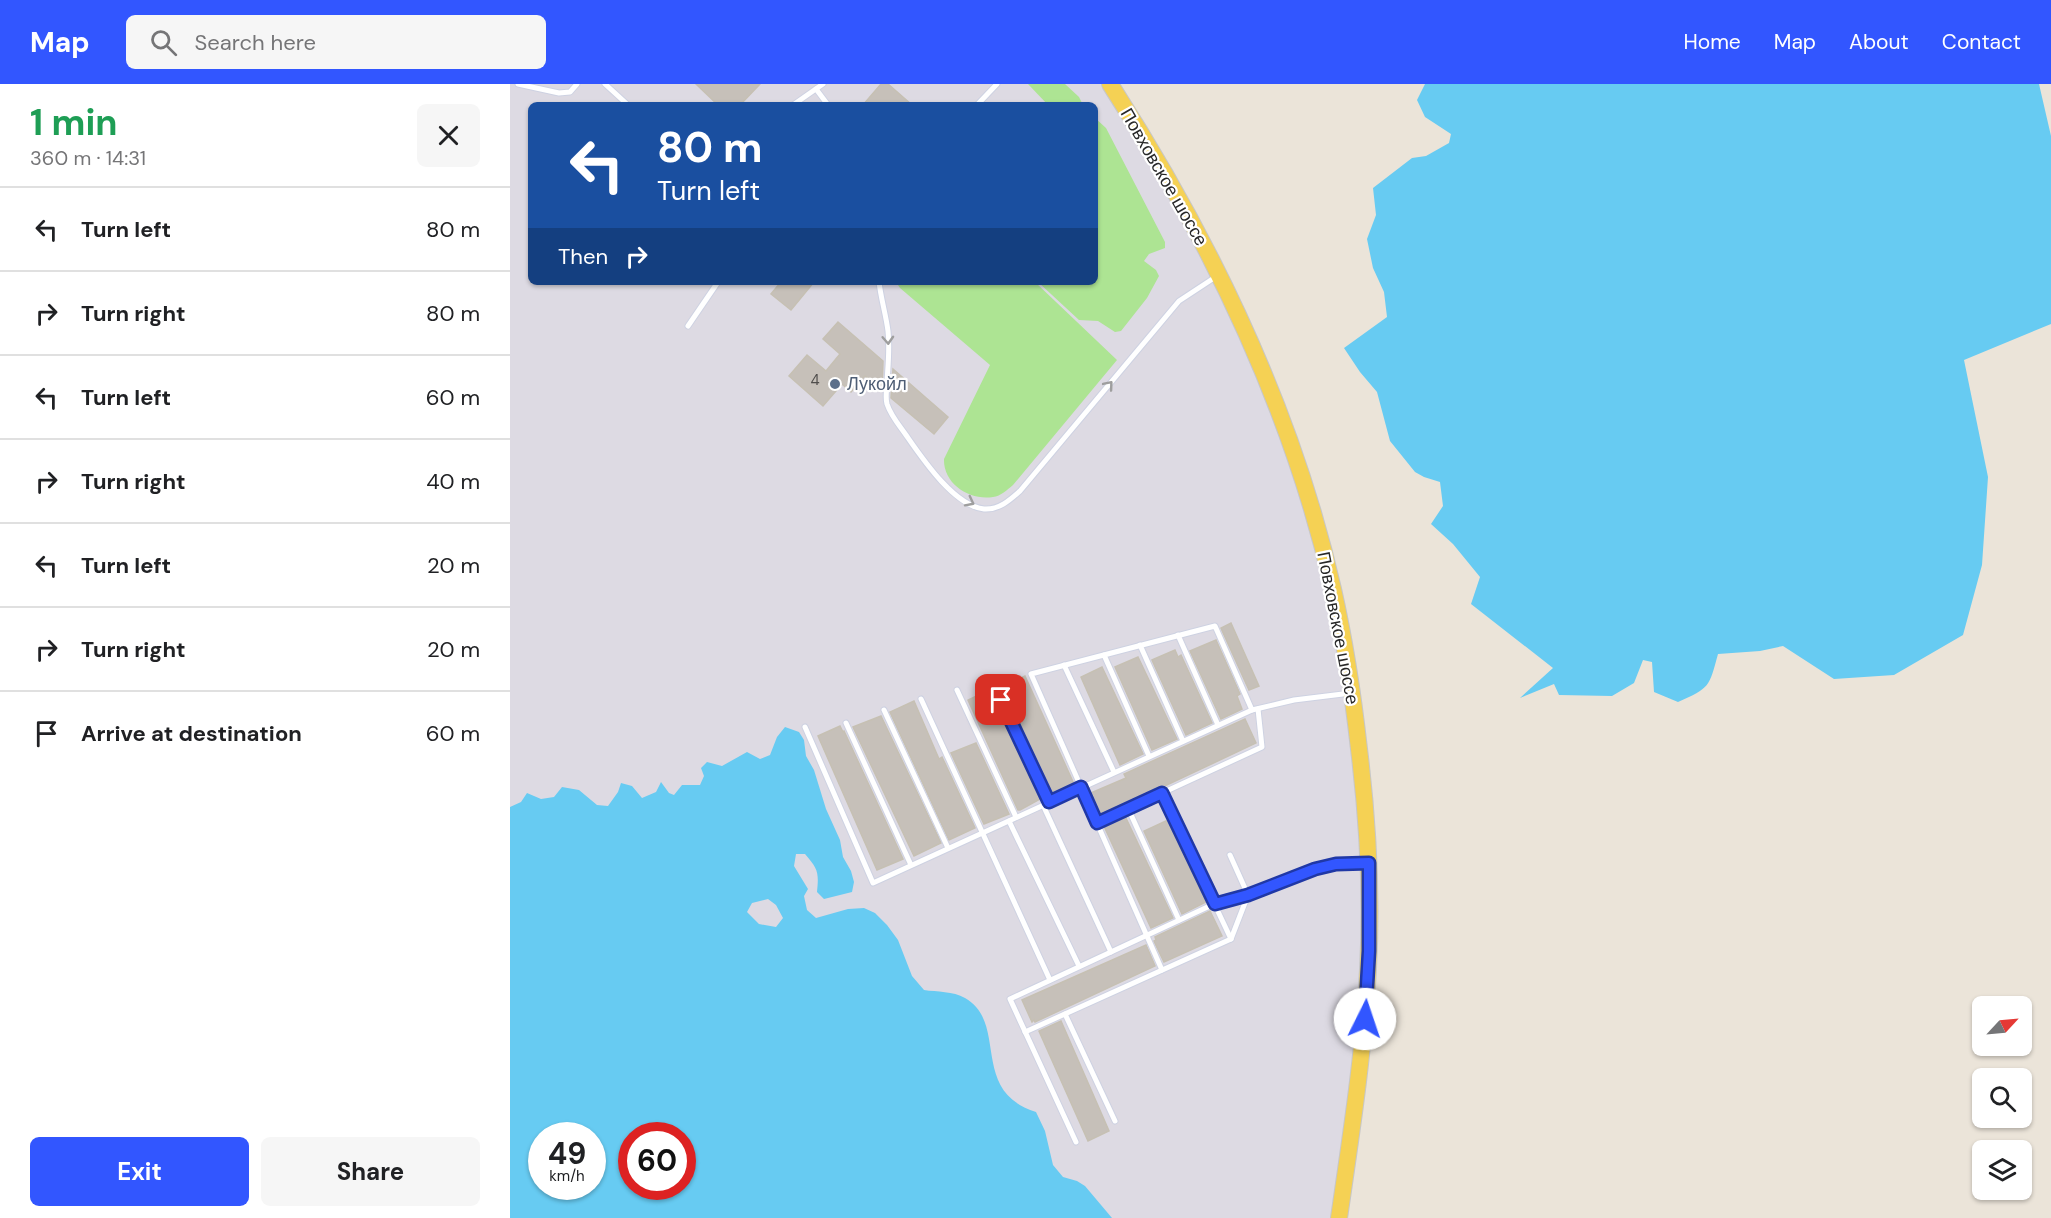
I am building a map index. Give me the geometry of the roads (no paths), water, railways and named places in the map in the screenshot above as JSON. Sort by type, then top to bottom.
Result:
[{"type":"main road","name":"Повховское шоссе","points":[[1110,84],[1156,159],[1219,275],[1271,393],[1295,456],[1314,516],[1333,590],[1352,693],[1369,863],[1369,958],[1365,1019],[1338,1218]]},
{"type":"lane","points":[[518,84],[559,93],[570,92],[577,84]]},
{"type":"lane","points":[[605,84],[625,102]]},
{"type":"lane","points":[[797,102],[823,84]]},
{"type":"lane","points":[[981,102],[997,84]]},
{"type":"lane","points":[[816,89],[826,102]]},
{"type":"lane","points":[[879,285],[888,330],[886,402],[891,414],[943,483],[959,497],[984,509],[996,507],[1010,500],[1020,491],[1179,301],[1219,275]]},
{"type":"lane","points":[[688,326],[716,285]]},
{"type":"lane","points":[[1097,823],[1262,747],[1255,709],[1215,626],[1031,674],[1162,970]]},
{"type":"lane","points":[[1178,635],[1218,725]]},
{"type":"lane","points":[[1140,645],[1183,741]]},
{"type":"lane","points":[[1104,655],[1149,756]]},
{"type":"lane","points":[[1064,665],[1114,772]]},
{"type":"lane","points":[[992,680],[1111,952]]},
{"type":"lane","points":[[957,690],[1016,817]]},
{"type":"lane","points":[[805,727],[873,883],[1255,709],[1312,697],[1352,693]]},
{"type":"lane","points":[[921,699],[1050,980]]},
{"type":"lane","points":[[884,710],[948,848]]},
{"type":"lane","points":[[846,723],[911,865]]},
{"type":"lane","points":[[1162,793],[1231,939]]},
{"type":"lane","points":[[1128,808],[1179,920]]},
{"type":"lane","points":[[1008,821],[1079,966]]},
{"type":"lane","points":[[1025,1032],[1231,939],[1248,895],[1230,855]]},
{"type":"lane","points":[[1076,1142],[1010,999],[1215,904],[1248,895],[1315,869],[1336,864],[1369,863]]},
{"type":"lane","points":[[1065,1014],[1115,1121]]},
{"type":"water","points":[[1425,84],[2039,84],[2051,136],[2051,324],[1964,360],[1988,477],[1982,565],[1963,635],[1894,675],[1834,679],[1783,646],[1760,651],[1718,654],[1707,685],[1678,702],[1654,692],[1652,662],[1643,660],[1634,683],[1612,696],[1559,695],[1554,684],[1520,698],[1553,668],[1471,604],[1480,577],[1453,544],[1431,524],[1443,506],[1440,482],[1415,472],[1390,441],[1377,392],[1344,348],[1387,317],[1384,292],[1373,268],[1367,239],[1376,215],[1373,188],[1412,158],[1426,156],[1449,143],[1451,134],[1425,117],[1417,100]]},
{"type":"water","points":[[785,727],[799,732],[804,740],[806,756],[814,770],[826,809],[840,840],[843,857],[854,882],[852,892],[824,899],[817,892],[818,875],[813,863],[805,854],[796,854],[794,866],[808,889],[804,896],[807,910],[816,918],[848,909],[864,908],[875,913],[898,940],[912,976],[924,990],[960,996],[978,1009],[985,1023],[996,1073],[1003,1089],[1016,1102],[1036,1112],[1045,1131],[1053,1165],[1063,1177],[1085,1186],[1112,1218],[510,1218],[510,807],[521,802],[527,793],[541,799],[554,797],[562,787],[579,790],[597,805],[608,806],[618,792],[621,783],[632,786],[642,798],[656,792],[661,782],[669,793],[674,795],[682,785],[700,785],[704,776],[701,768],[707,762],[722,766],[747,752],[760,759],[770,755],[777,737]],"holes":[[[768,899],[776,905],[783,918],[776,927],[759,924],[747,912],[752,903]]]},
{"type":"place","name":"Лукойл","points":[[835,384]]}]
